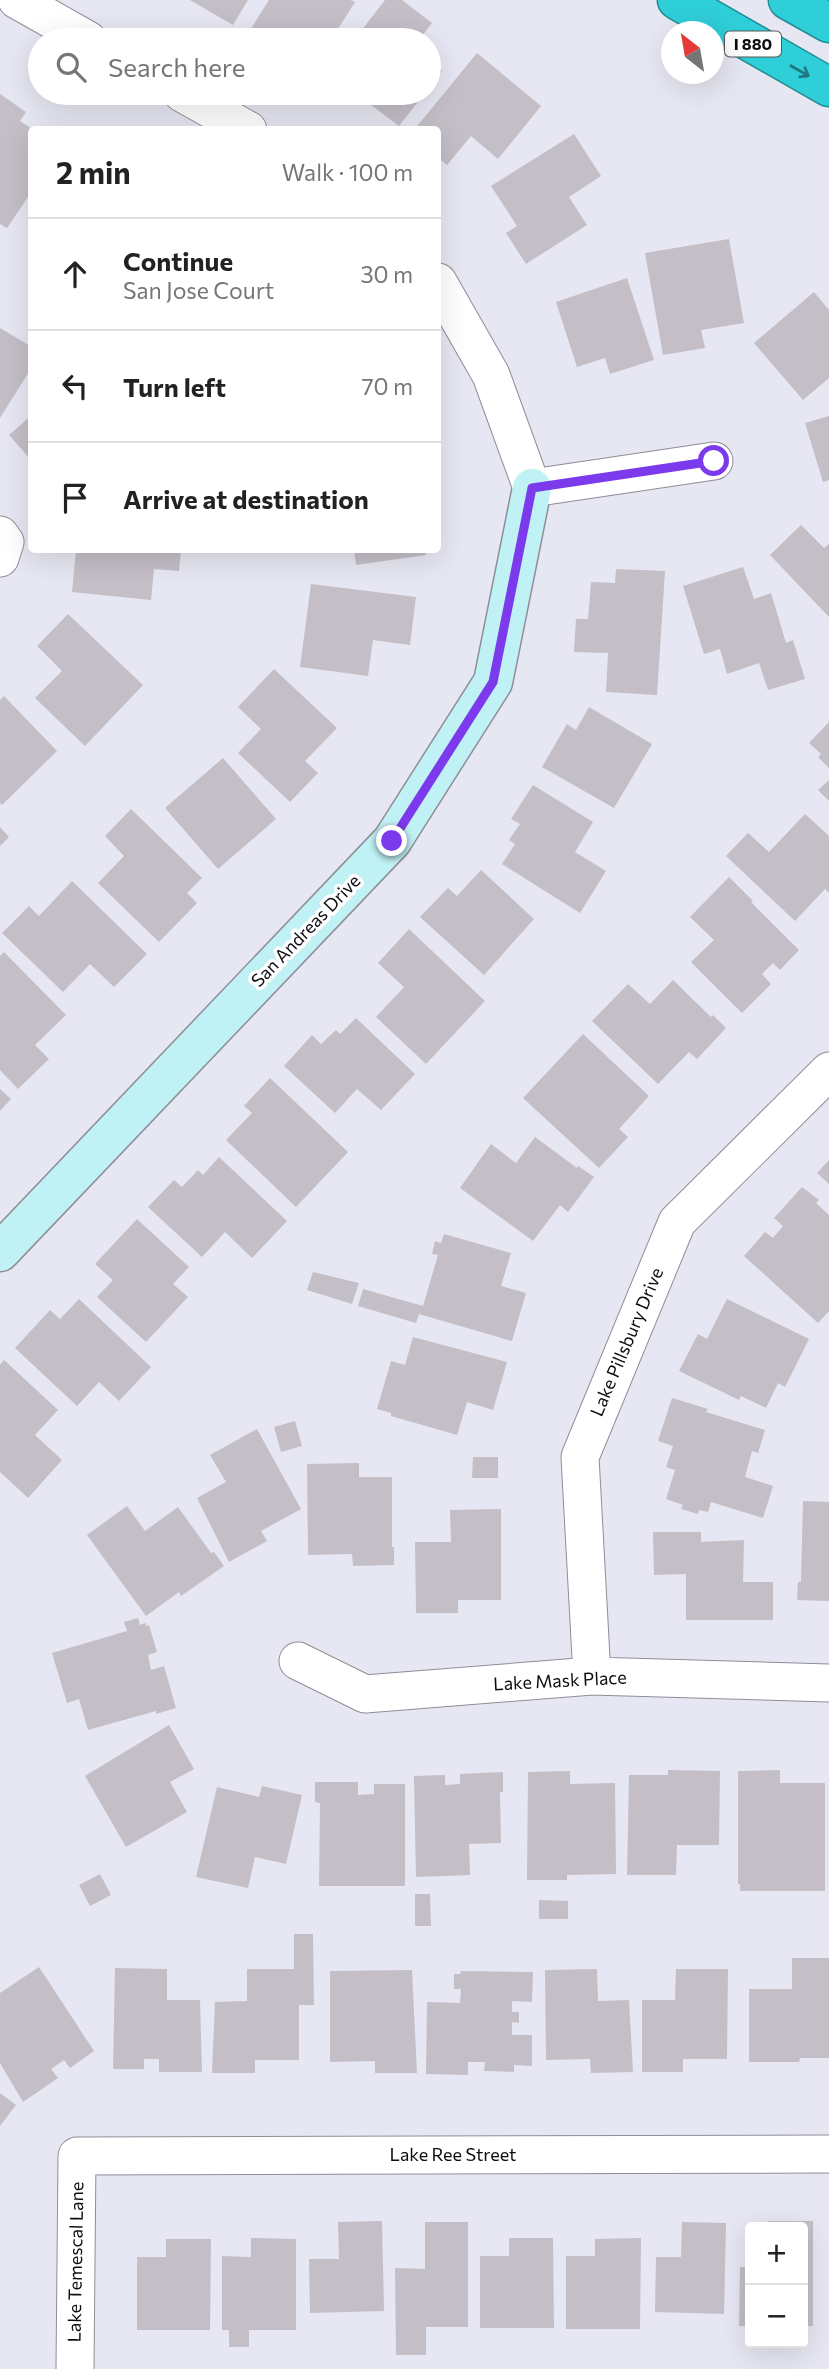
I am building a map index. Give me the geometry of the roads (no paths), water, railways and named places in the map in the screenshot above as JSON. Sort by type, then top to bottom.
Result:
[{"type":"highway","name":"I 880","points":[[677,0],[829,87]]},
{"type":"highway","points":[[788,0],[829,23]]},
{"type":"street","points":[[17,0],[67,28]]},
{"type":"street","points":[[203,105],[240,126]]},
{"type":"street","points":[[441,287],[491,375],[532,488],[714,461]]},
{"type":"street","name":"San Andreas Drive","points":[[0,1252],[392,841],[493,682],[532,488]]},
{"type":"street","points":[[0,536],[5,542],[0,558]]},
{"type":"street","name":"Lake Pillsbury Drive","points":[[592,1676],[580,1457],[677,1222],[829,1070]]},
{"type":"street","name":"Lake Mask Place","points":[[298,1661],[365,1694],[592,1676],[829,1683]]},
{"type":"street","name":"Lake Ree Street","points":[[77,2156],[829,2154]]},
{"type":"street","name":"Lake Temescal Lane","points":[[75,2369],[77,2156]]}]
